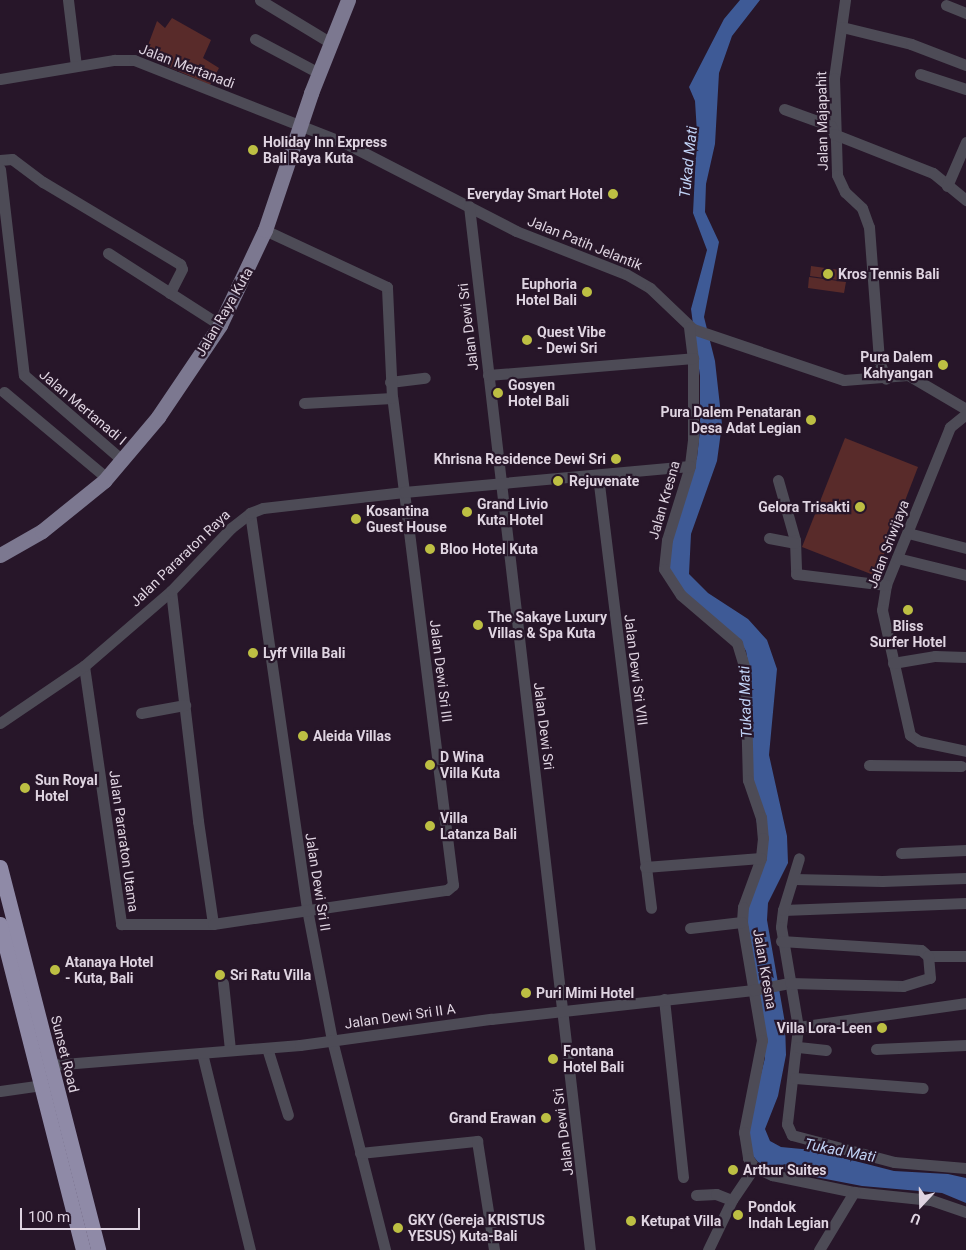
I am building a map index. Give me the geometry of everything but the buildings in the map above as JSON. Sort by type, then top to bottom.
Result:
[{"type":"highway","name":"Sunset Road","points":[[0,867],[98,1250]]},
{"type":"highway","points":[[0,924],[83,1250]]},
{"type":"main road","name":"Jalan Raya Kuta","points":[[0,555],[68,513],[107,478],[158,417],[220,325],[265,230],[319,73],[348,0]]},
{"type":"street","points":[[68,0],[76,66]]},
{"type":"street","points":[[260,0],[331,43]]},
{"type":"street","name":"Jalan Majapahit","points":[[845,0],[834,78],[834,134],[840,184],[862,208],[870,228],[879,361],[886,379]]},
{"type":"street","points":[[946,6],[966,13]]},
{"type":"street","points":[[842,27],[911,44],[966,64]]},
{"type":"street","points":[[255,39],[319,73]]},
{"type":"street","name":"Jalan Mertanadi","points":[[0,79],[76,66],[134,60],[300,126]]},
{"type":"street","points":[[920,74],[966,89]]},
{"type":"street","points":[[784,109],[831,126],[834,134],[922,168],[966,200]]},
{"type":"street","name":"Jalan Patih Jelantik","points":[[300,126],[347,144],[516,231],[639,281],[659,296],[691,328],[834,377],[855,380],[886,379],[898,374],[908,375],[966,409]]},
{"type":"street","points":[[947,186],[966,142]]},
{"type":"street","points":[[0,160],[12,159],[43,182],[180,264],[182,269],[170,293]]},
{"type":"street","name":"Jalan Mertanadi I","points":[[0,169],[24,375],[122,460]]},
{"type":"street","name":"Jalan Dewi Sri","points":[[469,206],[564,1010],[590,1250]]},
{"type":"street","points":[[471,219],[474,214],[482,213]]},
{"type":"street","name":"Jalan Dewi Sri III","points":[[265,230],[382,283],[388,294],[386,312],[390,382],[453,885],[446,890],[307,909]]},
{"type":"street","points":[[108,253],[220,325]]},
{"type":"street","name":"Jalan Kresna","points":[[691,328],[693,358],[690,466],[667,540],[664,569],[681,595],[727,632],[743,656],[747,690],[748,780],[761,817],[761,858],[742,907],[742,922],[761,1034],[761,1055],[744,1140],[748,1158],[754,1167]]},
{"type":"street","points":[[488,374],[693,358]]},
{"type":"street","points":[[390,382],[425,378]]},
{"type":"street","points":[[4,392],[107,478]]},
{"type":"street","points":[[304,403],[392,398]]},
{"type":"street","name":"Jalan Sriwijaya","points":[[949,399],[950,428],[886,585],[882,610],[910,735],[919,741],[963,750]]},
{"type":"street","name":"Jalan Sriwijaya","points":[[950,428],[966,414]]},
{"type":"street","name":"Jalan Pararaton Raya","points":[[0,723],[84,666],[172,591],[231,528],[250,513],[263,508],[404,492],[598,476],[690,466]]},
{"type":"street","name":"Jalan Dewi Sri VIII","points":[[598,476],[650,908]]},
{"type":"street","points":[[778,480],[795,543],[798,575],[886,585]]},
{"type":"street","name":"Jalan Dewi Sri II","points":[[250,513],[307,909],[332,1040],[385,1250]]},
{"type":"street","points":[[908,533],[966,548]]},
{"type":"street","points":[[769,538],[795,543]]},
{"type":"street","points":[[897,558],[966,575]]},
{"type":"street","points":[[172,591],[213,924]]},
{"type":"street","points":[[893,663],[935,656],[966,657]]},
{"type":"street","name":"Jalan Pararaton Utama","points":[[84,666],[119,920],[126,926],[213,924],[307,909]]},
{"type":"street","points":[[141,713],[185,705]]},
{"type":"street","points":[[869,765],[964,770],[963,750]]},
{"type":"street","points":[[901,853],[966,850]]},
{"type":"street","points":[[646,867],[761,858]]},
{"type":"street","points":[[799,858],[783,910],[781,941],[798,1028],[798,1048],[787,1124],[797,1138],[894,1162],[966,1168]]},
{"type":"street","points":[[794,879],[872,881],[966,878]]},
{"type":"street","points":[[783,910],[966,903]]},
{"type":"street","points":[[690,928],[742,922]]},
{"type":"street","points":[[781,941],[921,950],[928,956],[966,956]]},
{"type":"street","name":"Jalan Dewi Sri II A","points":[[51,1065],[267,1048],[564,1010],[755,990],[789,983],[894,986],[920,983],[930,977],[928,956]]},
{"type":"street","points":[[223,983],[230,1050]]},
{"type":"street","points":[[664,999],[683,1177]]},
{"type":"street","points":[[798,1028],[966,1002]]},
{"type":"street","points":[[876,1049],[966,1045]]},
{"type":"street","points":[[267,1048],[288,1115]]},
{"type":"street","points":[[798,1048],[826,1050]]},
{"type":"street","points":[[202,1053],[250,1250]]},
{"type":"street","points":[[794,1078],[923,1088]]},
{"type":"street","points":[[0,1091],[42,1085]]},
{"type":"street","points":[[360,1153],[472,1140],[479,1142],[494,1250]]},
{"type":"street","points":[[708,1250],[732,1200],[754,1167],[772,1175],[854,1192],[932,1200],[966,1212]]},
{"type":"street","points":[[819,1250],[854,1192]]},
{"type":"street","points":[[696,1195],[716,1194],[732,1200]]},
{"type":"shaded area","points":[[172,18],[211,40],[203,58],[219,68],[210,85],[144,56],[157,21],[165,28]]},
{"type":"shaded area","name":"Kros Tennis Bali","points":[[811,266],[847,271],[845,281],[810,276]]},
{"type":"shaded area","points":[[809,277],[846,282],[844,293],[808,288]]},
{"type":"shaded area","name":"Gelora Trisakti","points":[[845,438],[918,467],[876,576],[802,547]]},
{"type":"water","name":"Tukad Mati","points":[[740,0],[760,0],[732,36],[719,73],[715,144],[706,184],[705,212],[719,242],[704,317],[715,361],[722,424],[717,461],[691,534],[689,574],[708,593],[748,619],[767,640],[777,669],[769,755],[787,836],[788,863],[768,903],[767,920],[785,1023],[786,1055],[778,1096],[765,1129],[770,1141],[781,1147],[812,1150],[894,1171],[948,1174],[966,1178],[966,1203],[942,1193],[862,1186],[774,1169],[758,1162],[749,1151],[746,1132],[765,1058],[763,1019],[745,907],[763,861],[750,780],[749,668],[746,651],[738,638],[674,584],[665,557],[697,457],[700,430],[700,376],[691,309],[707,250],[693,213],[697,133],[695,101],[689,87],[724,19]]},
{"type":"place","name":"Holiday Inn Express Bali Raya Kuta","points":[[253,150]]},
{"type":"place","name":"Everyday Smart Hotel","points":[[613,194]]},
{"type":"place","name":"Kros Tennis Bali","points":[[828,274]]},
{"type":"place","name":"Euphoria Hotel Bali","points":[[587,292]]},
{"type":"place","name":"Quest Vibe - Dewi Sri","points":[[527,340]]},
{"type":"place","name":"Pura Dalem Kahyangan","points":[[943,365]]},
{"type":"place","name":"Gosyen Hotel Bali","points":[[498,393]]},
{"type":"place","name":"Pura Dalem Penataran Desa Adat Legian","points":[[811,420]]},
{"type":"place","name":"Khrisna Residence Dewi Sri","points":[[616,459]]},
{"type":"place","name":"Rejuvenate","points":[[558,481]]},
{"type":"place","name":"Gelora Trisakti","points":[[860,507]]},
{"type":"place","name":"Grand Livio Kuta Hotel","points":[[467,512]]},
{"type":"place","name":"Kosantina Guest House","points":[[356,519]]},
{"type":"place","name":"Bloo Hotel Kuta","points":[[430,549]]},
{"type":"place","name":"Bliss Surfer Hotel","points":[[908,610]]},
{"type":"place","name":"The Sakaye Luxury Villas & Spa Kuta","points":[[478,625]]},
{"type":"place","name":"Lyff Villa Bali","points":[[253,653]]},
{"type":"place","name":"Aleida Villas","points":[[303,736]]},
{"type":"place","name":"D Wina Villa Kuta","points":[[430,765]]},
{"type":"place","name":"Sun Royal Hotel","points":[[25,788]]},
{"type":"place","name":"Villa Latanza Bali","points":[[430,826]]},
{"type":"place","name":"Atanaya Hotel - Kuta, Bali","points":[[55,970]]},
{"type":"place","name":"Sri Ratu Villa","points":[[220,975]]},
{"type":"place","name":"Puri Mimi Hotel","points":[[526,993]]},
{"type":"place","name":"Villa Lora-Leen","points":[[882,1028]]},
{"type":"place","name":"Fontana Hotel Bali","points":[[553,1059]]},
{"type":"place","name":"Grand Erawan","points":[[546,1118]]},
{"type":"place","name":"Arthur Suites","points":[[733,1170]]},
{"type":"place","name":"Pondok Indah Legian","points":[[738,1215]]},
{"type":"place","name":"Ketupat Villa","points":[[631,1221]]},
{"type":"place","name":"GKY (Gereja KRISTUS YESUS) Kuta-Bali","points":[[398,1228]]}]
